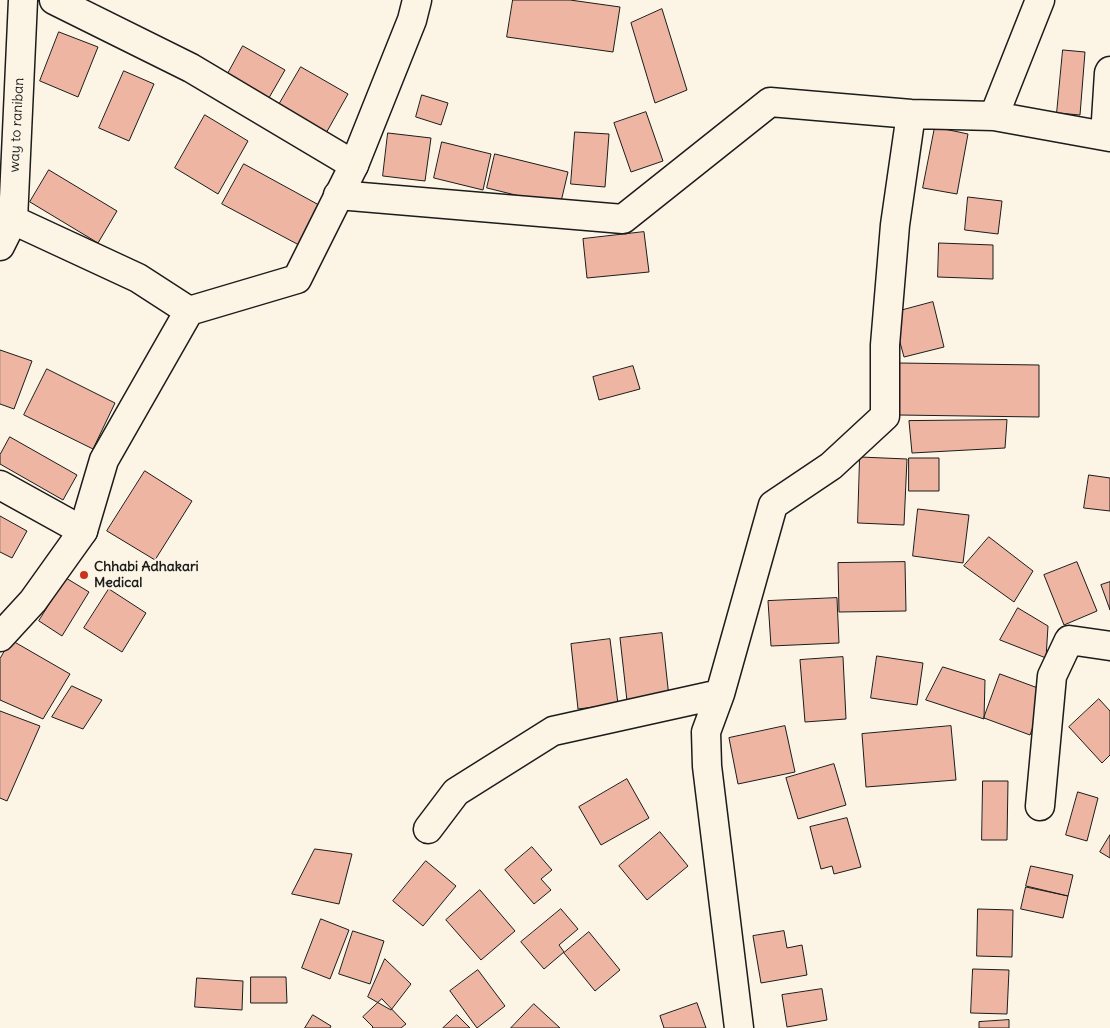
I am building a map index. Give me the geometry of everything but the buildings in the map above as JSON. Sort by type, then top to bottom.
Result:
[{"type":"street","name":"way to raniban","points":[[0,246],[13,220],[23,0]]},
{"type":"street","points":[[54,0],[191,68],[354,165]]},
{"type":"street","points":[[0,637],[33,601],[83,531],[104,460],[189,311],[297,279],[354,165],[412,20],[417,0]]},
{"type":"street","points":[[994,116],[1040,0]]},
{"type":"street","points":[[338,195],[623,219],[770,102],[911,114],[994,116],[1108,136],[1110,71]]},
{"type":"street","points":[[739,1028],[707,766],[706,732],[720,694],[773,505],[831,466],[884,416],[885,345],[894,226],[911,114]]},
{"type":"street","points":[[13,220],[138,278],[189,311]]},
{"type":"street","points":[[0,485],[83,531]]},
{"type":"street","points":[[1040,806],[1052,676],[1069,640],[1110,646]]},
{"type":"street","points":[[428,829],[456,792],[553,731],[720,694]]},
{"type":"place","name":"Chhabi Adhakari Medical","points":[[84,575]]}]
